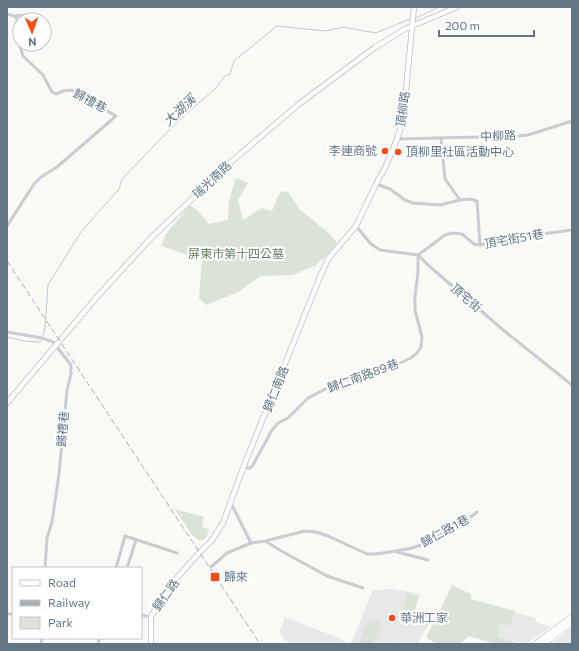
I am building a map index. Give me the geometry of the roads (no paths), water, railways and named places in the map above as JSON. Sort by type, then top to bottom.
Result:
[{"type":"main road","points":[[535,644],[572,617]]},
{"type":"main road","points":[[543,644],[572,623]]},
{"type":"street","name":"頂柳路","points":[[356,226],[385,168],[403,121],[414,7]]},
{"type":"street","name":"瑞光南路","points":[[7,403],[96,298],[151,238],[231,162],[299,104],[387,39],[412,26],[457,7]]},
{"type":"street","name":"歸禮巷","points":[[7,226],[34,184],[41,177],[57,167],[116,116],[71,90],[56,94],[52,92],[43,75],[23,56],[22,52]]},
{"type":"street","name":"中柳路","points":[[397,139],[528,135],[572,121]]},
{"type":"street","points":[[441,138],[445,179],[460,200]]},
{"type":"street","points":[[376,184],[390,189],[404,200],[413,203],[440,205],[460,200],[475,200],[478,203],[480,245]]},
{"type":"street","points":[[356,226],[371,244],[380,250],[418,255]]},
{"type":"street","name":"歸仁南路","points":[[199,553],[219,532],[243,468],[328,259],[356,226]]},
{"type":"street","name":"頂宅街51巷","points":[[418,255],[445,235],[452,233],[462,234],[474,244],[480,245],[496,240],[572,230]]},
{"type":"street","name":"頂宅街","points":[[418,255],[502,329],[572,385]]},
{"type":"street","name":"歸仁南路89巷","points":[[243,468],[250,468],[253,465],[272,430],[278,423],[288,418],[308,398],[337,383],[362,374],[391,367],[411,358],[417,353],[421,348],[422,337],[416,310],[415,297],[418,272],[418,255]]},
{"type":"street","points":[[7,332],[42,338],[56,345]]},
{"type":"street","name":"歸禮巷","points":[[45,567],[47,538],[52,522],[59,474],[67,390],[71,374],[71,365],[56,345]]},
{"type":"street","points":[[231,503],[251,543]]},
{"type":"street","name":"歸仁路1巷","points":[[211,567],[227,553],[251,543],[305,531],[328,536],[367,554],[396,552],[430,542],[459,522],[471,517],[477,512]]},
{"type":"street","points":[[116,567],[125,536],[177,553]]},
{"type":"street","points":[[127,567],[136,540]]},
{"type":"street","points":[[265,541],[327,576],[363,588]]},
{"type":"street","points":[[396,552],[428,560]]},
{"type":"street","name":"歸仁路","points":[[151,644],[151,617],[175,580],[199,553]]},
{"type":"street","points":[[142,615],[151,617]]},
{"type":"waterway","name":"大湖溪","points":[[416,18],[439,7]]},
{"type":"waterway","name":"大湖溪","points":[[43,335],[48,285],[81,232],[119,189],[122,179],[176,123],[215,89],[224,77],[230,74],[234,61],[277,26],[325,31],[343,27],[376,33],[410,19]]},
{"type":"waterway","name":"大湖溪","points":[[7,337],[24,341],[40,342],[42,339]]},
{"type":"railway","points":[[7,261],[260,644]]},
{"type":"place","name":"李連商號","points":[[385,151]]},
{"type":"place","name":"頂柳里社區活動中心","points":[[398,152]]},
{"type":"place","name":"歸來","points":[[215,577]]},
{"type":"place","name":"華洲工家","points":[[392,618]]},
{"type":"park label","name":"屏東市第十四公墓","points":[[236,254]]}]
